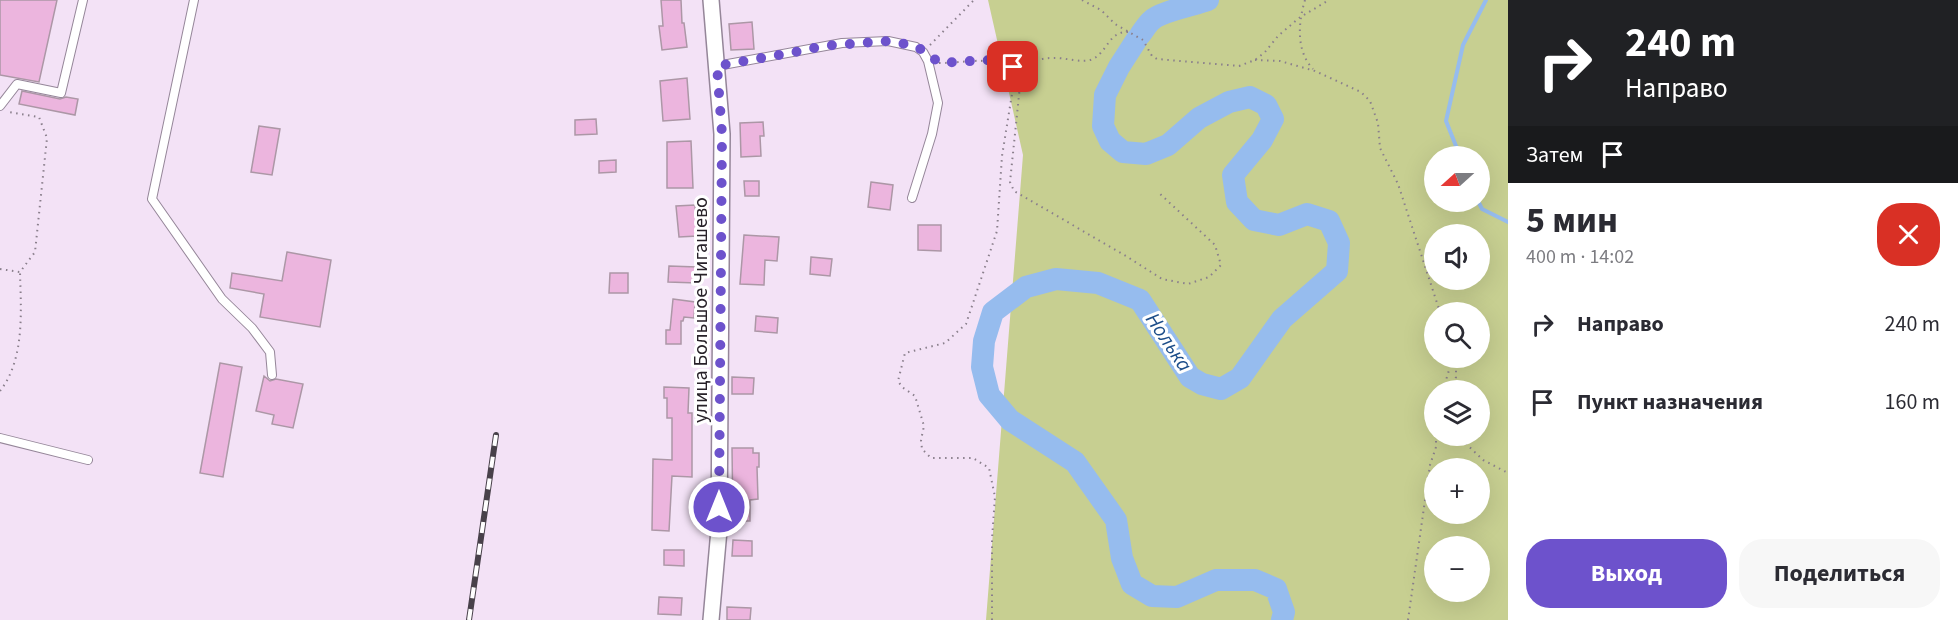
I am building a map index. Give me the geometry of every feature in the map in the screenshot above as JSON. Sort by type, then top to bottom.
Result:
[{"type":"street","name":"улица Большое Чигашево","points":[[711,0],[722,134],[719,530],[711,620]]},
{"type":"lane","points":[[0,108],[17,84],[62,93],[83,0]]},
{"type":"lane","points":[[194,0],[152,199],[222,299],[252,328],[270,352],[272,375]]},
{"type":"lane","points":[[717,66],[842,44],[888,41],[916,46],[928,61],[938,104],[932,134],[912,198]]},
{"type":"lane","points":[[0,438],[88,460]]},
{"type":"path","points":[[974,0],[923,52],[940,63],[987,60],[1011,67],[1021,76],[1010,182],[1014,191],[1162,279],[1188,284],[1209,277],[1221,266],[1215,245],[1158,192]]},
{"type":"path","points":[[1082,0],[1101,10],[1115,24],[1143,40],[1152,56],[1157,59],[1239,66],[1255,60],[1299,18],[1329,0]]},
{"type":"path","points":[[1305,0],[1299,18],[1301,45],[1305,61],[1315,71]]},
{"type":"path","points":[[992,620],[992,539],[996,497],[988,468],[973,458],[931,458],[922,449],[924,426],[915,396],[902,387],[898,381],[905,353],[945,343],[966,324],[975,291],[987,264],[997,231],[1002,156],[1012,94],[1008,76],[999,73],[996,68],[998,66],[1021,66],[1051,58],[1088,61],[1101,54],[1112,37],[1121,32],[1128,32]]},
{"type":"path","points":[[1255,60],[1280,61],[1315,71],[1361,92],[1370,101],[1378,123],[1380,148],[1398,184],[1437,302]]},
{"type":"path","points":[[0,108],[39,117],[47,138],[35,252],[20,272],[21,332],[9,380],[0,391]]},
{"type":"path","points":[[0,269],[20,272]]},
{"type":"path","points":[[1408,620],[1430,465],[1436,446]]},
{"type":"path","points":[[1468,446],[1483,460],[1508,473]]},
{"type":"green space","points":[[988,0],[1508,0],[1508,620],[986,620],[1023,155]]},
{"type":"building","points":[[0,0],[57,0],[39,82],[0,75]]},
{"type":"building","points":[[661,0],[681,0],[682,23],[684,23],[687,47],[662,50],[659,26],[663,26]]},
{"type":"building","points":[[752,22],[754,49],[731,50],[729,24]]},
{"type":"building","points":[[687,78],[690,119],[663,121],[660,81]]},
{"type":"building","points":[[22,91],[60,99],[66,97],[78,99],[75,115],[19,104]]},
{"type":"building","points":[[596,119],[597,134],[575,135],[575,120]]},
{"type":"building","points":[[763,122],[764,136],[760,136],[761,156],[741,157],[740,123]]},
{"type":"building","points":[[259,126],[280,129],[272,175],[251,172]]},
{"type":"building","points":[[691,141],[693,188],[667,188],[667,142]]},
{"type":"building","points":[[616,160],[616,172],[599,173],[599,161]]},
{"type":"building","points":[[744,181],[759,181],[759,196],[745,196]]},
{"type":"building","points":[[871,182],[893,185],[890,210],[868,207]]},
{"type":"building","points":[[695,205],[697,236],[679,237],[676,206]]},
{"type":"building","points":[[918,225],[941,225],[941,251],[918,250]]},
{"type":"building","points":[[744,235],[779,237],[777,261],[765,260],[764,285],[740,284]]},
{"type":"building","points":[[287,252],[331,260],[320,327],[260,317],[264,294],[230,288],[232,273],[282,281]]},
{"type":"building","points":[[811,257],[832,259],[830,276],[810,274]]},
{"type":"building","points":[[669,266],[697,267],[697,283],[668,282]]},
{"type":"building","points":[[610,273],[628,273],[628,293],[609,293]]},
{"type":"building","points":[[673,299],[695,302],[694,318],[684,317],[681,321],[681,344],[666,344],[666,330],[670,330]]},
{"type":"building","points":[[756,316],[778,318],[777,333],[755,331]]},
{"type":"building","points":[[220,363],[242,367],[223,477],[200,473]]},
{"type":"building","points":[[264,376],[270,381],[276,379],[303,384],[293,428],[272,424],[274,415],[256,411]]},
{"type":"building","points":[[732,377],[754,378],[753,394],[732,394]]},
{"type":"building","points":[[664,387],[689,388],[688,413],[692,413],[692,477],[672,476],[669,531],[652,530],[653,459],[672,460],[672,418],[667,418],[667,398],[664,398]]},
{"type":"building","points":[[732,448],[753,448],[753,453],[759,453],[758,499],[750,500],[750,521],[733,521]]},
{"type":"building","points":[[733,540],[752,541],[752,556],[732,556]]},
{"type":"building","points":[[664,550],[684,550],[684,566],[664,565]]},
{"type":"building","points":[[659,597],[682,598],[681,615],[658,614]]},
{"type":"building","points":[[727,607],[751,608],[750,620],[727,620]]},
{"type":"waterway","name":"Нолька","points":[[1140,35],[1156,17],[1208,0]]},
{"type":"waterway","points":[[1456,146],[1446,121],[1463,45],[1486,0]]},
{"type":"waterway","name":"Нолька","points":[[1137,39],[1105,95],[1103,126],[1110,141],[1123,152],[1146,154],[1168,145],[1199,118],[1229,102],[1250,97],[1266,105],[1273,119],[1262,140],[1233,175],[1237,202],[1254,220],[1279,225],[1307,214],[1329,221],[1339,243],[1337,271],[1282,319],[1240,378],[1221,389],[1202,384],[1190,377],[1140,300],[1098,283],[1056,279],[1026,287],[993,312],[984,341],[982,367],[989,395],[1010,420],[1075,462],[1116,520],[1122,558],[1132,584],[1152,596],[1177,597],[1216,580],[1255,580],[1276,589],[1284,612],[1282,620]]},
{"type":"waterway","points":[[1488,212],[1508,222]]},
{"type":"railway","points":[[469,620],[496,435]]},
{"type":"route","points":[[719,507],[722,134],[717,66],[823,46],[888,41],[916,46],[940,63],[987,60],[1013,67]]}]
